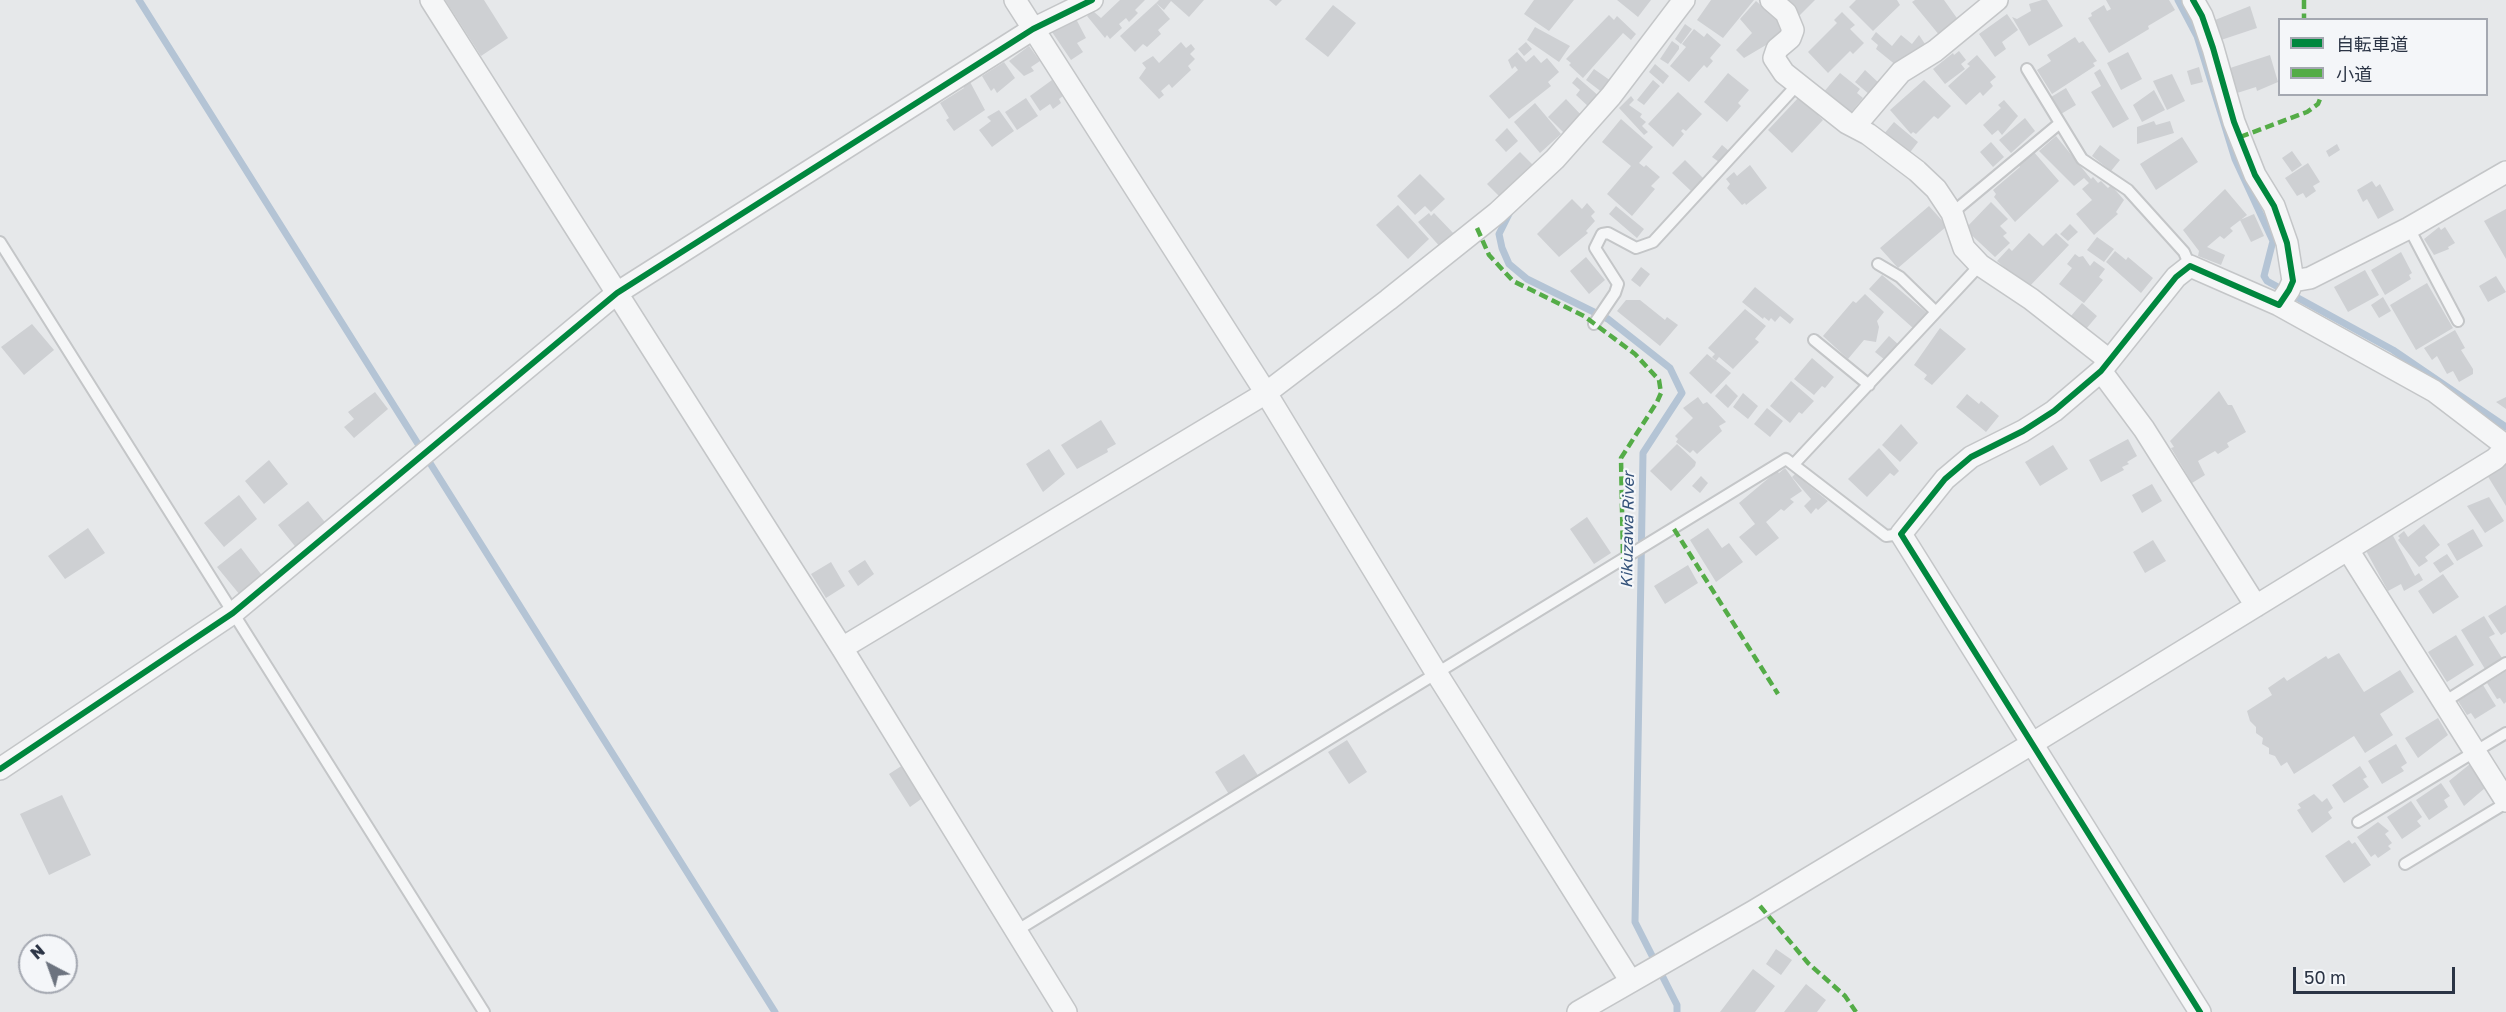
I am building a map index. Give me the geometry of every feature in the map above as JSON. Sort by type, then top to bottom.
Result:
[{"type":"street","points":[[431,0],[842,648],[1066,1012]]},
{"type":"street","points":[[1015,0],[1266,393],[1437,674],[1630,981]]},
{"type":"street","points":[[0,769],[233,613],[617,293],[1033,29],[1092,0]]},
{"type":"street","points":[[842,648],[1266,393],[1497,213],[1555,159],[1611,96],[1684,0]]},
{"type":"street","points":[[1771,0],[1786,13],[1793,30],[1790,38],[1777,49],[1774,58],[1797,85],[1917,171],[1936,189],[1952,213],[1964,248],[1980,265],[2031,299],[2105,365],[2256,606]]},
{"type":"street","points":[[1855,126],[1902,72],[1935,51],[1997,0]]},
{"type":"street","points":[[2193,0],[2209,37],[2234,122],[2255,175],[2274,206],[2287,243],[2293,281],[2279,305]]},
{"type":"street","points":[[2293,281],[2310,278],[2409,228],[2506,172]]},
{"type":"street","points":[[1578,1012],[1754,911],[2033,743],[2495,459],[2506,447],[2434,391],[2279,305],[2190,266],[2176,277],[2105,365],[2054,411],[2023,431],[1971,457],[1945,478],[1900,534],[2033,743],[2200,1012]]},
{"type":"street","points":[[2348,550],[2506,802]]},
{"type":"lane","points":[[2027,69],[2082,159],[2128,190],[2184,252],[2190,266]]},
{"type":"lane","points":[[1594,324],[1616,293],[1618,284],[1595,248],[1602,234],[1608,233],[1636,248],[1653,242],[1797,85]]},
{"type":"lane","points":[[1952,213],[2060,123]]},
{"type":"lane","points":[[2409,228],[2458,321]]},
{"type":"lane","points":[[0,242],[484,1012]]},
{"type":"lane","points":[[1878,264],[1900,277],[1936,312]]},
{"type":"lane","points":[[1794,464],[1980,265]]},
{"type":"lane","points":[[1814,340],[1869,385]]},
{"type":"lane","points":[[1016,931],[1786,459],[1886,536],[1900,534]]},
{"type":"lane","points":[[2444,702],[2506,663]]},
{"type":"lane","points":[[2358,822],[2506,733]]},
{"type":"lane","points":[[2405,864],[2506,802]]},
{"type":"building","points":[[445,0],[484,0],[508,38],[481,56]]},
{"type":"building","points":[[1120,0],[1145,0],[1135,10],[1138,13],[1129,22],[1126,18],[1119,24],[1122,28],[1110,39],[1107,35],[1105,38],[1087,16],[1093,11],[1101,18]]},
{"type":"building","points":[[1159,0],[1204,0],[1189,17],[1171,1],[1164,10],[1156,3]]},
{"type":"building","points":[[1269,0],[1282,0],[1276,6]]},
{"type":"building","points":[[1534,0],[1574,0],[1549,31],[1524,14]]},
{"type":"building","points":[[1617,0],[1651,0],[1638,17]]},
{"type":"building","points":[[1711,0],[1754,0],[1723,38],[1697,20]]},
{"type":"building","points":[[1781,0],[1815,0],[1798,17]]},
{"type":"building","points":[[1856,0],[1897,0],[1900,5],[1873,31],[1849,7]]},
{"type":"building","points":[[1915,0],[1944,0],[1959,21],[1940,36],[1912,2]]},
{"type":"building","points":[[2047,0],[2063,26],[2029,46],[2012,17],[2017,19],[2031,11],[2029,4]]},
{"type":"building","points":[[2106,0],[2169,0],[2175,10],[2109,53],[2088,18],[2092,16],[2091,13],[2104,5],[2107,11],[2111,9]]},
{"type":"building","points":[[1756,1],[1788,29],[1769,47],[1766,45],[1744,58],[1736,50],[1752,33],[1740,19]]},
{"type":"building","points":[[1156,3],[1170,19],[1158,30],[1161,34],[1147,47],[1143,44],[1135,52],[1120,36]]},
{"type":"building","points":[[1333,5],[1356,23],[1328,57],[1305,39]]},
{"type":"building","points":[[2250,6],[2257,28],[2221,40],[2215,20]]},
{"type":"building","points":[[1842,12],[1855,25],[1850,29],[1864,43],[1853,54],[1850,51],[1828,73],[1808,52],[1837,23],[1834,20]]},
{"type":"building","points":[[2007,14],[2018,30],[2002,42],[2006,49],[1995,57],[1979,34]]},
{"type":"building","points":[[1609,15],[1614,20],[1617,16],[1636,34],[1631,40],[1623,33],[1583,78],[1566,59]]},
{"type":"building","points":[[1075,17],[1086,38],[1077,43],[1083,52],[1071,60],[1052,32]]},
{"type":"building","points":[[1685,24],[1692,29],[1681,44],[1675,39]]},
{"type":"building","points":[[1535,27],[1570,46],[1559,62],[1527,40]]},
{"type":"building","points":[[1694,29],[1704,37],[1707,33],[1721,45],[1710,58],[1713,61],[1707,68],[1704,65],[1689,82],[1670,66],[1686,47],[1682,44]]},
{"type":"building","points":[[1876,32],[1892,46],[1901,35],[1912,44],[1919,35],[1927,47],[1897,66],[1876,49],[1878,45],[1871,39]]},
{"type":"building","points":[[2075,37],[2079,43],[2083,41],[2097,61],[2093,63],[2095,66],[2052,94],[2037,70],[2051,61],[2047,55]]},
{"type":"building","points":[[1672,41],[1679,46],[1679,49],[1668,64],[1660,59]]},
{"type":"building","points":[[1181,42],[1186,48],[1191,44],[1195,49],[1190,54],[1195,59],[1188,66],[1191,70],[1172,88],[1169,84],[1161,91],[1164,95],[1159,99],[1139,78],[1146,68],[1142,63],[1153,56],[1159,63]]},
{"type":"building","points":[[1526,42],[1532,49],[1524,56],[1518,49]]},
{"type":"building","points":[[1029,46],[1040,61],[1031,67],[1034,71],[1024,76],[1009,61]]},
{"type":"building","points":[[1959,51],[1966,60],[1961,64],[1965,69],[1945,84],[1933,69]]},
{"type":"building","points":[[1517,52],[1526,62],[1534,55],[1541,63],[1547,58],[1559,72],[1548,82],[1551,86],[1509,119],[1489,96],[1518,70],[1515,66],[1512,69],[1508,60]]},
{"type":"building","points":[[2128,52],[2142,79],[2121,90],[2107,63]]},
{"type":"building","points":[[1977,55],[1996,77],[1990,82],[1993,86],[1983,96],[1980,92],[1966,105],[1948,86],[1970,66],[1967,64]]},
{"type":"building","points":[[2270,55],[2278,82],[2257,91],[2256,87],[2234,94],[2227,69]]},
{"type":"building","points":[[1004,62],[1015,78],[997,93],[994,88],[991,91],[982,76]]},
{"type":"building","points":[[1655,64],[1669,76],[1663,84],[1649,72]]},
{"type":"building","points":[[2199,67],[2203,82],[2191,85],[2187,71]]},
{"type":"building","points":[[1594,69],[1611,81],[1603,93],[1586,80]]},
{"type":"building","points":[[2100,69],[2129,119],[2113,128],[2091,92],[2101,86],[2094,73]]},
{"type":"building","points":[[1865,70],[1880,84],[1870,95],[1855,82]]},
{"type":"building","points":[[1728,73],[1749,90],[1738,103],[1741,106],[1727,122],[1704,102]]},
{"type":"building","points":[[1840,73],[1860,89],[1857,93],[1863,98],[1848,116],[1822,94]]},
{"type":"building","points":[[2172,74],[2185,101],[2167,110],[2153,81]]},
{"type":"building","points":[[1577,77],[1600,97],[1590,108],[1576,95],[1580,90],[1572,83]]},
{"type":"building","points":[[969,80],[985,110],[954,131],[946,120],[949,118],[940,103],[964,88],[962,85]]},
{"type":"building","points":[[1052,80],[1063,96],[1059,99],[1061,103],[1053,109],[1050,104],[1040,111],[1030,96]]},
{"type":"building","points":[[1653,80],[1660,86],[1644,105],[1637,100]]},
{"type":"building","points":[[1924,80],[1951,106],[1938,119],[1934,116],[1916,134],[1913,132],[1911,134],[1890,110]]},
{"type":"building","points":[[2066,88],[2076,105],[2061,114],[2051,97]]},
{"type":"building","points":[[2154,90],[2165,110],[2142,122],[2133,105]]},
{"type":"building","points":[[1678,92],[1702,114],[1686,131],[1683,129],[1681,131],[1684,134],[1673,147],[1648,124]]},
{"type":"building","points":[[1631,96],[1634,100],[1629,105],[1642,114],[1640,117],[1646,122],[1642,126],[1648,132],[1644,135],[1619,108]]},
{"type":"building","points":[[1799,97],[1820,112],[1818,115],[1823,120],[1792,153],[1768,130]]},
{"type":"building","points":[[1026,98],[1038,116],[1017,130],[1005,112]]},
{"type":"building","points":[[1566,99],[1583,117],[1566,135],[1548,117]]},
{"type":"building","points":[[2004,100],[2018,116],[2002,135],[1998,130],[1992,135],[1983,125],[2001,108],[1998,105]]},
{"type":"building","points":[[1535,103],[1561,134],[1540,153],[1514,122]]},
{"type":"building","points":[[999,110],[1014,131],[992,147],[979,130],[991,121],[987,117]]},
{"type":"building","points":[[2025,118],[2035,131],[2011,153],[1999,140]]},
{"type":"building","points":[[1621,119],[1653,147],[1639,163],[1644,167],[1646,165],[1660,177],[1651,186],[1655,189],[1632,216],[1607,194],[1631,166],[1602,142]]},
{"type":"building","points":[[2154,121],[2156,125],[2170,121],[2174,133],[2137,144],[2137,127]]},
{"type":"building","points":[[1894,122],[1918,142],[1908,155],[1883,135]]},
{"type":"building","points":[[1507,128],[1518,141],[1506,152],[1495,140]]},
{"type":"building","points":[[2056,136],[2091,179],[2093,177],[2098,183],[2101,181],[2108,188],[2111,185],[2124,200],[2116,212],[2118,214],[2094,235],[2076,214],[2092,200],[2082,189],[2089,183],[2084,178],[2074,186],[2039,151]]},
{"type":"building","points":[[2182,137],[2198,162],[2156,190],[2140,164]]},
{"type":"building","points":[[1991,142],[2004,157],[1993,167],[1980,152]]},
{"type":"building","points":[[2337,144],[2340,150],[2329,157],[2326,151]]},
{"type":"building","points":[[1722,145],[1729,151],[1719,162],[1712,157]]},
{"type":"building","points":[[2100,145],[2120,160],[2111,171],[2092,156]]},
{"type":"building","points":[[2033,151],[2059,181],[2015,222],[1994,197],[1996,194],[1993,190],[2020,167],[2018,164]]},
{"type":"building","points":[[2292,151],[2302,165],[2292,172],[2282,158]]},
{"type":"building","points":[[1520,152],[1534,166],[1501,198],[1487,184]]},
{"type":"building","points":[[1685,160],[1703,178],[1691,191],[1672,173]]},
{"type":"building","points":[[2308,163],[2320,182],[2313,186],[2316,191],[2306,198],[2303,193],[2297,196],[2285,178]]},
{"type":"building","points":[[1750,165],[1767,188],[1746,205],[1745,203],[1742,205],[1727,188],[1730,184],[1726,179],[1734,172],[1737,176]]},
{"type":"building","points":[[1420,174],[1445,199],[1431,212],[1425,206],[1415,215],[1397,196]]},
{"type":"building","points":[[2372,181],[2376,187],[2380,184],[2394,210],[2378,219],[2367,199],[2363,202],[2357,190]]},
{"type":"building","points":[[2225,189],[2247,215],[2230,228],[2233,231],[2224,239],[2220,236],[2207,247],[2225,255],[2221,265],[2198,256],[2199,251],[2183,230]]},
{"type":"building","points":[[1572,199],[1582,209],[1587,203],[1595,212],[1591,216],[1595,221],[1586,231],[1588,233],[1559,257],[1537,234]]},
{"type":"building","points":[[1991,202],[2008,219],[2000,226],[2007,233],[2003,236],[2010,243],[1995,257],[1965,229]]},
{"type":"building","points":[[1398,205],[1429,239],[1408,259],[1376,225]]},
{"type":"building","points":[[1616,206],[1644,229],[1637,238],[1609,214]]},
{"type":"building","points":[[1929,206],[1947,226],[1898,268],[1880,248]]},
{"type":"building","points":[[2506,209],[2506,259],[2484,221]]},
{"type":"building","points":[[1429,213],[1431,216],[1434,213],[1456,236],[1442,249],[1418,222]]},
{"type":"building","points":[[2254,214],[2264,236],[2251,242],[2240,220]]},
{"type":"building","points":[[2070,224],[2078,232],[2068,241],[2060,234]]},
{"type":"building","points":[[2439,227],[2441,230],[2445,227],[2455,243],[2448,247],[2449,249],[2434,255],[2424,239]]},
{"type":"building","points":[[2029,233],[2043,246],[2056,233],[2069,245],[2028,288],[1997,261],[2009,248],[2012,251]]},
{"type":"building","points":[[2097,237],[2114,249],[2104,262],[2087,250]]},
{"type":"building","points":[[2115,251],[2126,260],[2128,257],[2153,278],[2141,293],[2106,262]]},
{"type":"building","points":[[2401,252],[2412,273],[2409,275],[2411,279],[2385,295],[2371,270]]},
{"type":"building","points":[[2075,254],[2079,257],[2083,256],[2090,266],[2094,261],[2105,269],[2099,277],[2103,280],[2084,303],[2059,284],[2072,268],[2067,264]]},
{"type":"building","points":[[1586,257],[1605,280],[1589,294],[1570,271]]},
{"type":"building","points":[[1641,267],[1650,274],[1640,287],[1631,280]]},
{"type":"building","points":[[2365,270],[2379,295],[2348,312],[2334,287]]},
{"type":"building","points":[[1882,275],[1927,313],[1913,328],[1869,289]]},
{"type":"building","points":[[2496,276],[2506,292],[2488,302],[2479,286]]},
{"type":"building","points":[[2427,283],[2453,328],[2416,350],[2390,305]]},
{"type":"building","points":[[1755,287],[1794,319],[1790,324],[1780,316],[1775,322],[1771,318],[1769,321],[1764,317],[1763,319],[1742,302]]},
{"type":"building","points":[[1865,294],[1884,312],[1877,321],[1879,327],[1876,342],[1864,340],[1848,359],[1823,336],[1853,301],[1856,303]]},
{"type":"building","points":[[2383,297],[2391,311],[2379,318],[2371,305]]},
{"type":"building","points":[[1626,300],[1640,300],[1665,320],[1667,317],[1678,325],[1660,346],[1617,311]]},
{"type":"building","points":[[2082,303],[2097,316],[2086,329],[2071,316]]},
{"type":"building","points":[[1745,309],[1766,326],[1755,339],[1759,342],[1733,369],[1719,357],[1716,361],[1712,357],[1715,354],[1708,348]]},
{"type":"building","points":[[32,324],[54,350],[24,375],[1,347]]},
{"type":"building","points":[[1940,328],[1966,349],[1932,385],[1924,379],[1927,375],[1914,365]]},
{"type":"building","points":[[2455,330],[2465,348],[2461,350],[2473,369],[2473,374],[2459,382],[2453,371],[2447,374],[2437,356],[2432,360],[2424,348]]},
{"type":"building","points":[[1889,336],[1899,345],[1885,360],[1875,352]]},
{"type":"building","points":[[1707,354],[1731,373],[1711,394],[1689,373]]},
{"type":"building","points":[[1812,358],[1834,377],[1825,388],[1822,386],[1814,395],[1794,379]]},
{"type":"building","points":[[1791,381],[1814,401],[1802,414],[1799,412],[1790,423],[1770,406]]},
{"type":"building","points":[[1726,384],[1738,396],[1728,408],[1715,396]]},
{"type":"building","points":[[2219,391],[2228,405],[2232,405],[2246,432],[2227,443],[2229,447],[2218,454],[2215,451],[2198,461],[2205,475],[2192,483],[2171,448],[2174,447],[2170,441]]},
{"type":"building","points":[[375,392],[388,409],[354,438],[344,427],[354,419],[348,412]]},
{"type":"building","points":[[1743,393],[1758,406],[1748,419],[1733,407]]},
{"type":"building","points":[[1967,394],[1979,404],[1981,401],[1999,416],[1986,432],[1956,407]]},
{"type":"building","points":[[1698,397],[1703,404],[1707,402],[1726,422],[1719,426],[1722,431],[1697,454],[1693,450],[1690,453],[1676,442],[1678,439],[1675,436],[1693,418],[1683,408]]},
{"type":"building","points":[[2506,397],[2506,409],[2496,402]]},
{"type":"building","points":[[1767,408],[1783,421],[1770,437],[1754,424]]},
{"type":"building","points":[[1101,420],[1116,444],[1107,449],[1108,452],[1077,469],[1061,445]]},
{"type":"building","points":[[1901,424],[1918,443],[1900,462],[1882,445]]},
{"type":"building","points":[[2128,439],[2137,456],[2122,467],[2124,470],[2101,482],[2089,460]]},
{"type":"building","points":[[1677,444],[1696,462],[1695,466],[1671,491],[1650,471]]},
{"type":"building","points":[[2053,445],[2068,469],[2040,486],[2025,462]]},
{"type":"building","points":[[1879,448],[1899,471],[1894,476],[1890,473],[1867,497],[1848,479]]},
{"type":"building","points":[[1049,449],[1065,474],[1043,492],[1026,464]]},
{"type":"building","points":[[269,460],[288,484],[264,504],[245,481]]},
{"type":"building","points":[[2506,463],[2506,506],[2487,475]]},
{"type":"building","points":[[1785,468],[1802,491],[1790,499],[1794,502],[1784,511],[1781,509],[1766,522],[1779,538],[1756,556],[1739,537],[1755,524],[1739,503],[1777,471],[1779,473]]},
{"type":"building","points":[[1795,474],[1828,501],[1811,514],[1804,506],[1811,499],[1792,477]]},
{"type":"building","points":[[1701,476],[1708,483],[1700,493],[1692,486]]},
{"type":"building","points":[[2152,484],[2162,501],[2142,513],[2132,495]]},
{"type":"building","points":[[239,495],[257,519],[224,547],[204,523]]},
{"type":"building","points":[[2489,497],[2504,521],[2485,533],[2467,506]]},
{"type":"building","points":[[308,501],[328,526],[298,550],[278,525]]},
{"type":"building","points":[[1587,517],[1611,553],[1594,564],[1570,529]]},
{"type":"building","points":[[2424,524],[2440,545],[2425,557],[2428,561],[2419,567],[2398,540],[2400,538],[2398,536],[2404,531],[2408,537]]},
{"type":"building","points":[[88,528],[105,553],[65,579],[48,556]]},
{"type":"building","points":[[1708,528],[1722,548],[1729,543],[1743,562],[1716,582],[1690,540]]},
{"type":"building","points":[[2473,529],[2483,546],[2457,561],[2447,544]]},
{"type":"building","points":[[2392,534],[2415,576],[2419,573],[2423,580],[2404,591],[2401,584],[2388,591],[2365,549]]},
{"type":"building","points":[[2153,540],[2166,561],[2145,573],[2133,552]]},
{"type":"building","points":[[241,548],[264,578],[240,595],[217,567]]},
{"type":"building","points":[[2447,554],[2454,564],[2440,573],[2433,563]]},
{"type":"building","points":[[865,560],[874,574],[858,586],[848,571]]},
{"type":"building","points":[[831,562],[845,586],[826,598],[811,574]]},
{"type":"building","points":[[1688,565],[1698,583],[1665,604],[1654,586]]},
{"type":"building","points":[[2443,574],[2459,597],[2433,614],[2418,591]]},
{"type":"building","points":[[2506,605],[2506,632],[2501,635],[2488,616]]},
{"type":"building","points":[[2484,616],[2495,634],[2489,637],[2502,658],[2485,669],[2461,630]]},
{"type":"building","points":[[2456,635],[2474,665],[2447,682],[2428,652]]},
{"type":"building","points":[[2339,653],[2364,692],[2400,670],[2414,692],[2380,714],[2393,735],[2365,753],[2354,736],[2294,774],[2287,762],[2281,766],[2275,756],[2269,754],[2269,748],[2262,744],[2263,738],[2256,733],[2256,727],[2250,721],[2247,711],[2272,695],[2268,688],[2284,677],[2287,681],[2326,656],[2328,659]]},
{"type":"building","points":[[2506,671],[2506,702],[2504,704],[2500,698],[2497,699],[2487,683]]},
{"type":"building","points":[[2483,685],[2496,706],[2475,719],[2471,713],[2467,715],[2458,701]]},
{"type":"building","points":[[2438,718],[2448,735],[2418,758],[2405,738]]},
{"type":"building","points":[[1347,740],[1367,772],[1349,784],[1328,752]]},
{"type":"building","points":[[2396,744],[2407,763],[2401,767],[2404,771],[2382,784],[2368,761]]},
{"type":"building","points":[[1244,754],[1259,777],[1230,796],[1215,772]]},
{"type":"building","points":[[2470,764],[2485,788],[2464,806],[2449,781]]},
{"type":"building","points":[[903,765],[924,797],[910,807],[889,774]]},
{"type":"building","points":[[2360,766],[2367,777],[2363,779],[2369,787],[2344,803],[2332,785]]},
{"type":"building","points":[[2441,783],[2450,796],[2444,800],[2448,807],[2429,820],[2416,800]]},
{"type":"building","points":[[2314,794],[2322,802],[2327,798],[2333,808],[2328,812],[2332,818],[2312,833],[2297,810],[2301,808],[2298,804]]},
{"type":"building","points":[[62,795],[91,855],[49,875],[20,814]]},
{"type":"building","points":[[2411,801],[2422,817],[2417,821],[2421,826],[2402,839],[2387,817]]},
{"type":"building","points":[[2378,822],[2389,831],[2385,834],[2392,843],[2388,846],[2391,849],[2378,858],[2375,854],[2371,857],[2357,837]]},
{"type":"building","points":[[2349,840],[2352,844],[2355,842],[2371,865],[2344,883],[2325,856]]},
{"type":"building","points":[[1776,949],[1792,960],[1781,975],[1766,964]]},
{"type":"building","points":[[1753,969],[1775,986],[1755,1012],[1720,1012]]},
{"type":"building","points":[[1806,984],[1826,1000],[1817,1012],[1784,1012]]},
{"type":"waterway","points":[[139,0],[775,1012]]},
{"type":"waterway","points":[[2178,0],[2197,36],[2235,159],[2273,241],[2264,276],[2267,281],[2393,350],[2506,427]]},
{"type":"waterway","name":"Kikuzawa River","points":[[1509,214],[1499,234],[1509,264],[1527,279],[1608,319],[1670,368],[1682,393],[1643,453],[1635,922],[1677,1005],[1677,1012]]},
{"type":"marked path","points":[[2304,0],[2304,18]]},
{"type":"marked path","points":[[2240,137],[2307,112],[2318,104],[2321,96]]},
{"type":"marked path","points":[[1477,228],[1489,255],[1513,281],[1584,316],[1635,354],[1659,380],[1661,393],[1657,402],[1621,458],[1623,559]]},
{"type":"marked path","points":[[1674,529],[1778,694]]},
{"type":"marked path","points":[[1760,906],[1808,963],[1845,996],[1856,1012]]},
{"type":"cycle path","points":[[0,769],[233,613],[617,293],[1033,29],[1092,0]]},
{"type":"cycle path","points":[[2193,0],[2202,16],[2213,48],[2234,122],[2255,175],[2274,206],[2287,243],[2293,281],[2289,290],[2279,305],[2190,266],[2176,277],[2101,371],[2054,411],[2023,431],[1971,457],[1945,479],[1901,534],[2200,1012]]}]
